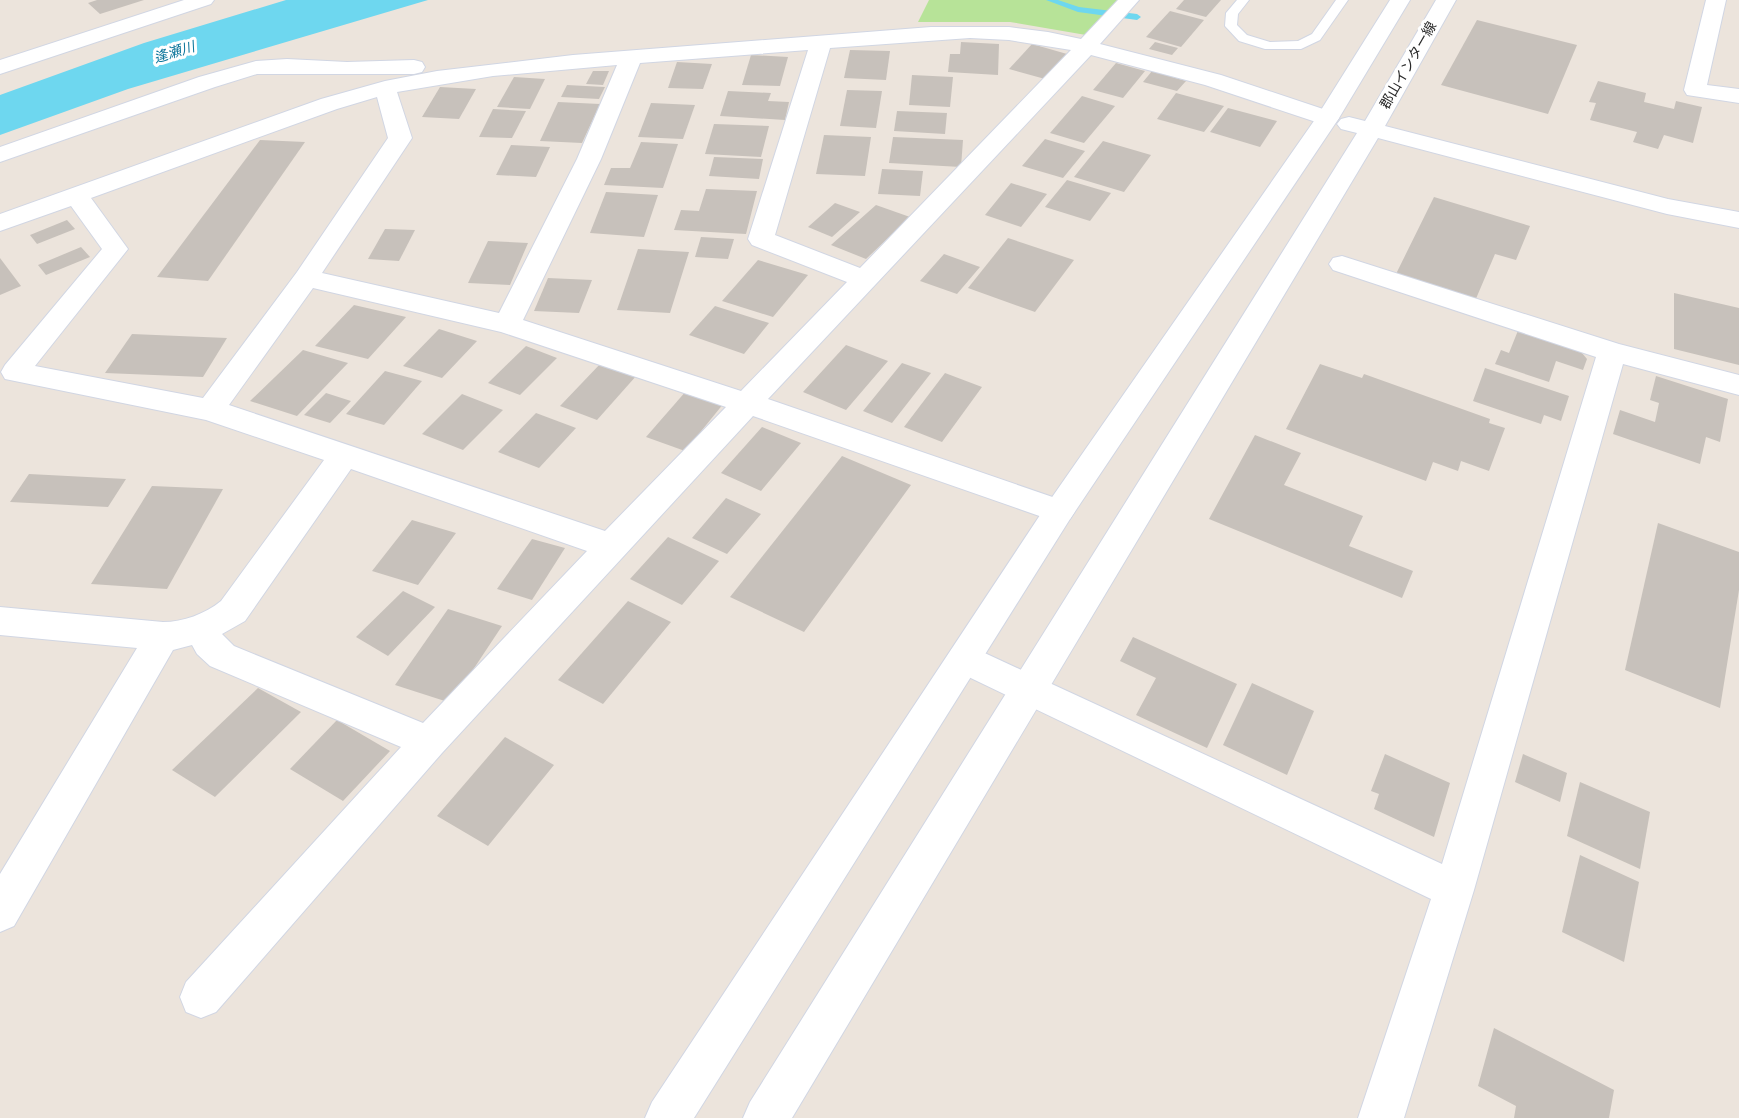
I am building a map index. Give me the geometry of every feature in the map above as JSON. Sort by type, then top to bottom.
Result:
[{"type":"street","points":[[0,67],[204,0]]},
{"type":"street","points":[[201,997],[429,742],[611,546],[1130,0]]},
{"type":"street","points":[[669,1118],[1059,511],[1327,118],[1400,0]]},
{"type":"street","name":"郡山インター線","points":[[766,1118],[1371,130],[1446,0]]},
{"type":"street","points":[[1716,0],[1695,90],[1739,96]]},
{"type":"street","points":[[0,223],[233,137],[329,104],[385,88],[453,75],[631,57],[916,34],[995,32],[1043,37],[1086,47],[1213,80],[1327,118],[1371,130],[1667,206],[1739,220]]},
{"type":"street","points":[[821,43],[761,239],[865,279]]},
{"type":"street","points":[[507,324],[595,148],[631,57]]},
{"type":"street","points":[[0,155],[207,82],[256,68],[287,66],[347,69],[422,66]]},
{"type":"street","points":[[210,410],[306,278],[400,138],[385,88]]},
{"type":"street","points":[[76,195],[115,249],[15,372],[210,410],[611,546]]},
{"type":"street","points":[[1342,264],[1612,352],[1739,385]]},
{"type":"street","points":[[306,278],[507,324],[747,403],[1059,511]]},
{"type":"street","points":[[1382,1118],[1454,890],[1612,352]]},
{"type":"street","points":[[0,621],[176,636],[224,618],[232,611],[344,456]]},
{"type":"street","points":[[200,628],[209,644],[222,656],[429,742]]},
{"type":"street","points":[[0,912],[163,636]]},
{"type":"street","points":[[964,659],[1454,890]]},
{"type":"lane","points":[[1243,0],[1232,13],[1231,26],[1243,38],[1269,46],[1301,45],[1316,37],[1342,0]]},
{"type":"green space","points":[[929,0],[1119,0],[1086,35],[1010,22],[918,22]]},
{"type":"water","name":"逢瀬川","points":[[286,0],[428,0],[128,89],[0,135],[0,95],[144,43]]},
{"type":"building","points":[[97,0],[144,0],[100,14],[88,3]]},
{"type":"building","points":[[1184,0],[1221,0],[1206,17],[1176,9]]},
{"type":"building","points":[[1170,11],[1204,20],[1181,47],[1146,37]]},
{"type":"building","points":[[1477,20],[1577,45],[1548,114],[1441,85]]},
{"type":"building","points":[[961,42],[999,44],[998,75],[948,72],[950,54],[960,54]]},
{"type":"building","points":[[1155,42],[1178,48],[1172,55],[1149,49]]},
{"type":"building","points":[[1032,44],[1067,54],[1045,79],[1009,69]]},
{"type":"building","points":[[850,50],[890,51],[886,80],[844,78]]},
{"type":"building","points":[[751,55],[788,57],[780,86],[742,85]]},
{"type":"building","points":[[677,62],[712,64],[703,89],[668,88]]},
{"type":"building","points":[[1116,63],[1145,71],[1123,98],[1093,90]]},
{"type":"building","points":[[593,71],[609,71],[603,85],[586,84]]},
{"type":"building","points":[[1152,71],[1186,81],[1177,91],[1143,82]]},
{"type":"building","points":[[912,75],[953,77],[950,107],[909,105]]},
{"type":"building","points":[[514,77],[545,79],[530,109],[497,107]]},
{"type":"building","points":[[1598,81],[1646,93],[1644,102],[1674,109],[1676,101],[1702,107],[1693,143],[1664,135],[1658,149],[1633,142],[1637,132],[1590,120],[1596,103],[1589,102]]},
{"type":"building","points":[[567,85],[605,87],[599,99],[561,97]]},
{"type":"building","points":[[440,87],[476,89],[459,119],[422,117]]},
{"type":"building","points":[[847,90],[882,91],[876,128],[840,126]]},
{"type":"building","points":[[728,91],[771,93],[768,101],[789,102],[785,120],[720,116]]},
{"type":"building","points":[[1176,93],[1224,106],[1204,132],[1157,119]]},
{"type":"building","points":[[1082,96],[1115,106],[1084,143],[1050,133]]},
{"type":"building","points":[[558,102],[600,104],[582,143],[540,141]]},
{"type":"building","points":[[651,103],[695,105],[683,139],[638,137]]},
{"type":"building","points":[[1228,108],[1277,121],[1260,147],[1210,132]]},
{"type":"building","points":[[493,109],[526,111],[512,138],[479,137]]},
{"type":"building","points":[[897,111],[947,113],[945,134],[894,131]]},
{"type":"building","points":[[714,124],[769,126],[761,157],[705,154]]},
{"type":"building","points":[[824,135],[871,137],[865,176],[816,174]]},
{"type":"building","points":[[893,137],[963,140],[961,167],[889,163]]},
{"type":"building","points":[[1045,139],[1085,151],[1063,178],[1022,166]]},
{"type":"building","points":[[260,140],[305,142],[208,281],[157,277]]},
{"type":"building","points":[[1103,141],[1151,155],[1124,192],[1074,177]]},
{"type":"building","points":[[641,142],[678,144],[663,188],[604,185],[611,168],[630,168]]},
{"type":"building","points":[[511,145],[550,147],[536,177],[496,175]]},
{"type":"building","points":[[714,157],[763,159],[759,179],[709,176]]},
{"type":"building","points":[[882,169],[923,171],[920,196],[878,194]]},
{"type":"building","points":[[1067,180],[1111,193],[1090,221],[1045,207]]},
{"type":"building","points":[[1011,183],[1047,194],[1021,227],[985,215]]},
{"type":"building","points":[[706,189],[757,191],[746,234],[674,230],[681,210],[699,211]]},
{"type":"building","points":[[606,192],[658,195],[644,237],[590,233]]},
{"type":"building","points":[[1434,197],[1530,226],[1516,260],[1495,254],[1475,301],[1395,276]]},
{"type":"building","points":[[835,203],[860,212],[832,237],[808,227]]},
{"type":"building","points":[[876,205],[910,217],[866,259],[831,245]]},
{"type":"building","points":[[67,220],[75,229],[37,244],[30,235]]},
{"type":"building","points":[[385,229],[415,230],[399,261],[368,259]]},
{"type":"building","points":[[701,237],[734,239],[728,259],[695,257]]},
{"type":"building","points":[[1008,238],[1074,260],[1035,312],[968,288]]},
{"type":"building","points":[[488,241],[528,243],[510,285],[468,283]]},
{"type":"building","points":[[81,247],[90,257],[46,275],[38,265]]},
{"type":"building","points":[[638,249],[689,252],[670,313],[617,310]]},
{"type":"building","points":[[944,254],[980,267],[957,294],[920,281]]},
{"type":"building","points":[[0,258],[21,286],[0,295]]},
{"type":"building","points":[[758,260],[808,275],[773,317],[722,301]]},
{"type":"building","points":[[548,278],[592,280],[579,313],[534,311]]},
{"type":"building","points":[[1674,293],[1739,308],[1739,365],[1674,349]]},
{"type":"building","points":[[354,305],[406,317],[368,359],[315,346]]},
{"type":"building","points":[[715,306],[769,323],[744,354],[689,335]]},
{"type":"building","points":[[1519,328],[1577,347],[1587,359],[1583,370],[1556,361],[1549,382],[1495,364],[1501,350],[1509,353]]},
{"type":"building","points":[[439,329],[477,341],[442,378],[403,366]]},
{"type":"building","points":[[132,334],[227,338],[203,377],[105,373]]},
{"type":"building","points":[[846,345],[888,361],[846,410],[803,392]]},
{"type":"building","points":[[526,346],[557,358],[520,395],[488,383]]},
{"type":"building","points":[[303,350],[348,363],[297,416],[250,401]]},
{"type":"building","points":[[602,362],[637,375],[597,420],[560,406]]},
{"type":"building","points":[[902,363],[931,373],[892,423],[863,411]]},
{"type":"building","points":[[1320,364],[1362,378],[1364,374],[1490,419],[1489,423],[1505,428],[1489,471],[1461,461],[1458,471],[1433,462],[1426,481],[1286,429]]},
{"type":"building","points":[[1485,368],[1569,396],[1561,421],[1544,415],[1541,424],[1473,401]]},
{"type":"building","points":[[385,371],[422,381],[384,425],[346,414]]},
{"type":"building","points":[[945,373],[982,387],[942,442],[904,427]]},
{"type":"building","points":[[1656,376],[1728,399],[1720,442],[1706,437],[1700,464],[1613,434],[1620,410],[1655,422],[1659,403],[1650,400]]},
{"type":"building","points":[[687,390],[724,403],[685,451],[646,437]]},
{"type":"building","points":[[326,393],[351,401],[330,423],[304,415]]},
{"type":"building","points":[[462,394],[503,410],[463,450],[422,434]]},
{"type":"building","points":[[536,413],[576,428],[539,468],[498,452]]},
{"type":"building","points":[[762,427],[801,443],[761,491],[721,473]]},
{"type":"building","points":[[1255,435],[1301,453],[1284,485],[1363,516],[1349,546],[1413,571],[1402,598],[1209,519]]},
{"type":"building","points":[[842,456],[911,485],[804,632],[730,597]]},
{"type":"building","points":[[29,474],[126,479],[108,507],[10,502]]},
{"type":"building","points":[[152,486],[223,489],[167,589],[91,584]]},
{"type":"building","points":[[726,498],[761,514],[727,554],[692,538]]},
{"type":"building","points":[[412,520],[456,533],[418,585],[372,571]]},
{"type":"building","points":[[1658,523],[1739,552],[1739,590],[1720,708],[1625,670]]},
{"type":"building","points":[[668,537],[719,561],[682,605],[630,579]]},
{"type":"building","points":[[532,539],[565,548],[532,600],[497,589]]},
{"type":"building","points":[[403,591],[435,607],[388,656],[356,637]]},
{"type":"building","points":[[628,601],[671,622],[603,704],[558,680]]},
{"type":"building","points":[[448,609],[502,626],[451,703],[395,685]]},
{"type":"building","points":[[1133,637],[1237,684],[1207,748],[1136,715],[1156,678],[1120,661]]},
{"type":"building","points":[[1252,683],[1314,711],[1287,775],[1223,745]]},
{"type":"building","points":[[258,688],[301,712],[215,797],[172,770]]},
{"type":"building","points":[[337,720],[390,751],[343,801],[290,769]]},
{"type":"building","points":[[505,737],[554,765],[488,846],[437,816]]},
{"type":"building","points":[[1385,754],[1450,783],[1434,837],[1374,809],[1379,794],[1371,791]]},
{"type":"building","points":[[1523,754],[1567,773],[1560,802],[1515,782]]},
{"type":"building","points":[[1580,782],[1650,812],[1640,869],[1567,836]]},
{"type":"building","points":[[1580,855],[1639,882],[1624,962],[1562,932]]},
{"type":"building","points":[[1494,1028],[1614,1090],[1609,1118],[1514,1118],[1516,1106],[1478,1086]]},
{"type":"waterway","points":[[1050,0],[1078,9],[1137,17]]}]
